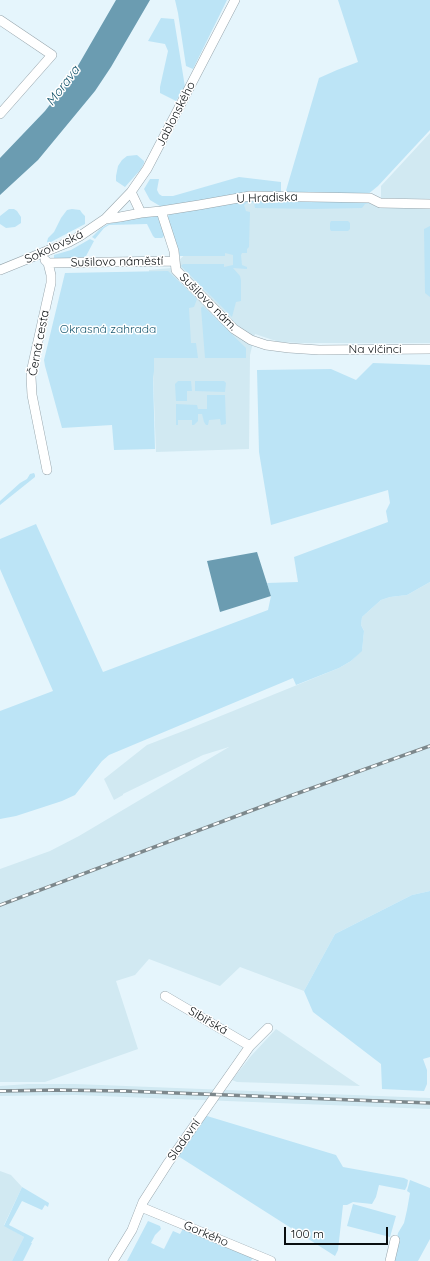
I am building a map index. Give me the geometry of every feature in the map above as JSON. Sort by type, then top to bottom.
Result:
[{"type":"street","name":"Jablonského","points":[[105,219],[131,192],[147,169],[235,0]]},
{"type":"street","points":[[0,20],[52,55],[0,114]]},
{"type":"street","points":[[131,192],[141,213]]},
{"type":"street","name":"U Hradiska","points":[[105,219],[120,218],[141,213],[250,196],[370,198],[380,203],[430,204]]},
{"type":"street","name":"Sušilovo nám.","points":[[161,211],[174,251],[176,270],[234,329],[251,340],[266,344],[289,348],[319,350]]},
{"type":"street","name":"Sokolovská","points":[[0,270],[37,256],[80,236],[105,219]]},
{"type":"street","points":[[37,256],[48,263]]},
{"type":"street","name":"Sušilovo náměstí","points":[[48,263],[175,261]]},
{"type":"street","name":"Černá cesta","points":[[47,470],[32,395],[32,372],[51,283],[51,274],[48,263]]},
{"type":"street","name":"Na vlčinci","points":[[319,350],[430,349]]},
{"type":"street","name":"Sibiřská","points":[[165,996],[250,1046]]},
{"type":"street","name":"Sladovní","points":[[113,1261],[135,1224],[141,1206],[177,1149],[250,1046],[268,1028]]},
{"type":"street","name":"Gorkého","points":[[141,1206],[271,1261]]},
{"type":"street","points":[[390,1261],[395,1240]]},
{"type":"shaded area","points":[[116,0],[150,0],[111,67],[95,91],[38,160],[0,195],[0,158],[45,111],[72,76]]},
{"type":"shaded area","points":[[430,133],[430,199],[381,198],[381,186]]},
{"type":"shaded area","points":[[248,200],[430,204],[430,343],[279,342],[255,334],[250,355],[249,449],[156,452],[149,270],[171,268],[239,202]]},
{"type":"shaded area","points":[[257,552],[271,596],[220,612],[207,561]]},
{"type":"shaded area","points":[[430,582],[430,891],[412,895],[335,934],[304,991],[240,967],[220,986],[149,959],[135,975],[116,981],[138,1049],[45,1082],[0,1082],[0,869],[50,851],[79,836],[229,747],[203,755],[123,794],[114,800],[104,779],[147,745],[339,668],[351,661],[362,650],[364,631],[361,625],[362,617],[381,600],[390,597],[407,595]]},
{"type":"shaded area","points":[[276,1029],[360,1086],[237,1082],[232,1080],[251,1056]]},
{"type":"shaded area","points":[[28,1084],[75,1084],[430,1098],[430,1109],[75,1095],[0,1096],[0,1086]]},
{"type":"shaded area","points":[[0,1171],[11,1175],[22,1187],[4,1225],[24,1237],[12,1261],[0,1261]]},
{"type":"green space","points":[[175,0],[227,0],[193,69],[186,66]]},
{"type":"green space","points":[[338,0],[430,0],[430,130],[378,186],[367,195],[285,194],[319,78],[358,62]]},
{"type":"green space","points":[[161,18],[174,19],[185,87],[176,101],[160,93],[168,51],[165,44],[148,41]]},
{"type":"green space","points":[[137,155],[144,161],[144,163],[141,169],[125,187],[116,181],[118,166],[127,156]]},
{"type":"green space","points":[[239,177],[281,182],[281,193],[187,206],[160,206],[150,200],[144,189],[150,179],[159,179],[157,190],[159,194],[162,196],[173,196]]},
{"type":"green space","points":[[243,199],[370,203],[365,204],[362,208],[313,209],[255,208],[254,203],[248,202],[244,205],[246,211],[250,212],[249,247],[247,249],[247,253],[242,253],[241,255],[242,265],[247,267],[247,269],[233,268],[240,276],[241,280],[241,301],[236,302],[232,317],[181,266],[183,264],[224,264],[224,267],[233,265],[233,255],[225,253],[225,256],[180,256],[167,219],[169,214]]},
{"type":"green space","points":[[9,209],[14,209],[17,211],[21,217],[21,223],[15,227],[6,228],[0,224],[0,216]]},
{"type":"green space","points":[[67,210],[80,210],[85,216],[85,224],[49,243],[47,242],[48,238],[54,232]]},
{"type":"green space","points":[[159,216],[165,235],[162,238],[155,238],[147,224],[109,225],[104,228],[95,239],[92,237],[108,224],[139,217]]},
{"type":"green space","points":[[331,221],[348,221],[350,223],[350,229],[348,231],[331,231]]},
{"type":"green space","points":[[430,226],[430,297],[425,293],[424,229]]},
{"type":"green space","points":[[90,239],[94,241],[86,256],[54,259],[54,255],[71,250]]},
{"type":"green space","name":"Okrasná zahrada","points":[[168,271],[197,299],[194,307],[189,308],[191,343],[196,343],[198,358],[154,358],[153,377],[155,449],[114,450],[112,425],[62,428],[44,360],[65,273]]},
{"type":"green space","points":[[203,306],[246,348],[246,358],[205,358],[201,308]]},
{"type":"green space","points":[[373,363],[430,365],[430,582],[407,595],[390,597],[381,600],[362,617],[361,625],[364,631],[362,651],[351,661],[339,668],[296,685],[293,678],[109,755],[102,761],[75,795],[62,801],[16,816],[0,819],[0,711],[53,691],[0,569],[0,539],[36,524],[103,672],[268,610],[271,596],[267,583],[298,582],[294,557],[388,522],[386,511],[390,503],[388,490],[271,525],[259,452],[257,370],[331,369],[356,380]]},
{"type":"green space","points":[[178,381],[191,381],[192,391],[187,391],[187,401],[176,401],[175,384]]},
{"type":"green space","points":[[195,381],[224,381],[226,383],[225,392],[195,391]]},
{"type":"green space","points":[[207,395],[225,395],[226,424],[221,425],[220,419],[209,420],[208,425],[206,425],[202,414],[198,414],[198,421],[194,425],[192,425],[192,420],[178,420],[178,425],[176,425],[176,404],[197,405],[198,409],[207,409]]},
{"type":"green space","points":[[34,473],[35,477],[0,505],[0,501],[20,483],[27,479],[30,474]]},
{"type":"green space","points":[[430,891],[430,1057],[423,1059],[427,1070],[427,1084],[424,1091],[382,1089],[381,1064],[313,1012],[304,991],[335,934],[412,895]]},
{"type":"green space","points":[[207,1116],[336,1155],[343,1167],[404,1178],[408,1180],[407,1186],[405,1190],[379,1185],[376,1197],[372,1204],[353,1202],[343,1205],[338,1250],[335,1256],[178,1156],[204,1117]]},
{"type":"green space","points":[[410,1180],[430,1188],[430,1239],[418,1261],[392,1261],[398,1233],[404,1223],[407,1210],[410,1193],[407,1191]]},
{"type":"green space","points":[[22,1187],[49,1203],[48,1207],[45,1205],[42,1210],[22,1201],[9,1225],[34,1238],[23,1261],[12,1261],[24,1237],[4,1226]]},
{"type":"green space","points":[[353,1204],[396,1216],[390,1237],[347,1226]]},
{"type":"green space","points":[[148,1221],[160,1226],[161,1229],[155,1235],[151,1243],[164,1249],[173,1231],[180,1234],[184,1227],[253,1257],[251,1261],[127,1261]]},
{"type":"railway","points":[[0,905],[290,796],[430,746]]},
{"type":"railway","points":[[0,1091],[125,1091],[430,1103]]},
{"type":"water label","name":"Morava","points":[[63,86]]}]
